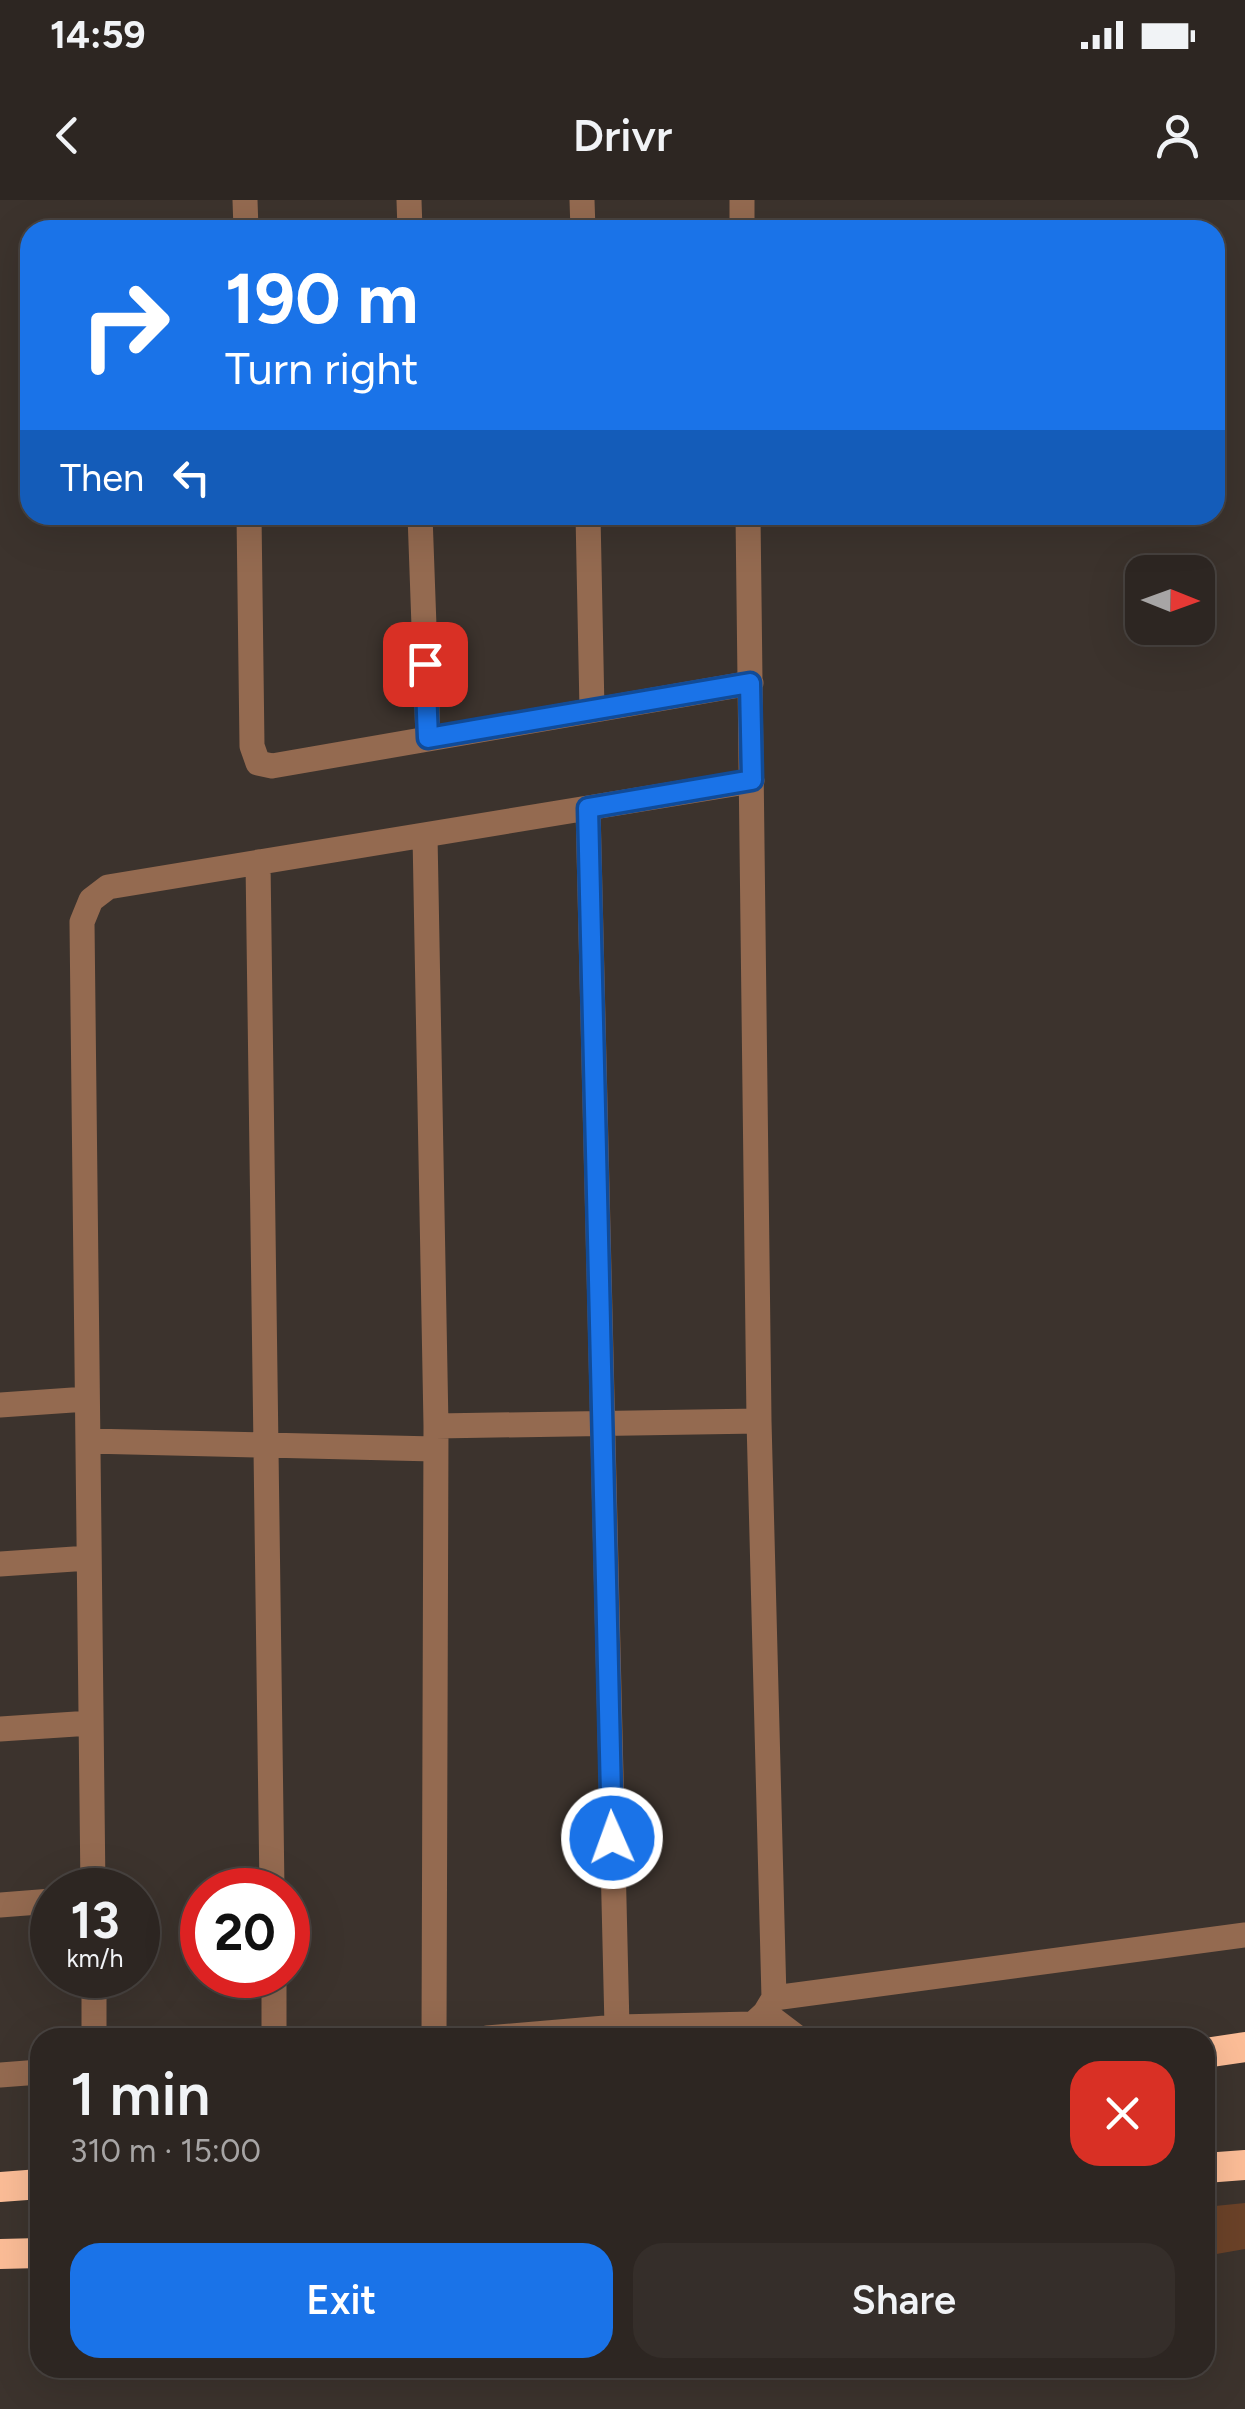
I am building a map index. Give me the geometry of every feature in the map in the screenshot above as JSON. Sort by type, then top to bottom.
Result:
[{"type":"highway","points":[[1215,2052],[1245,2047]]},
{"type":"highway","points":[[1215,2167],[1245,2165]]},
{"type":"highway","points":[[0,2187],[30,2185]]},
{"type":"highway","points":[[0,2254],[30,2252]]},
{"type":"street","points":[[250,525],[252,746],[258,763],[272,766],[592,710],[751,688]]},
{"type":"street","points":[[420,525],[428,738]]},
{"type":"street","points":[[588,525],[592,710]]},
{"type":"street","points":[[748,525],[769,2005],[789,2028]]},
{"type":"street","points":[[92,1868],[82,922],[91,900],[108,887],[752,780]]},
{"type":"street","points":[[588,808],[617,2027]]},
{"type":"street","points":[[425,835],[435,1437],[434,2028]]},
{"type":"street","points":[[258,862],[272,1868]]},
{"type":"street","points":[[0,1405],[88,1399]]},
{"type":"street","points":[[88,1441],[266,1444],[435,1437],[602,1424],[760,1421]]},
{"type":"street","points":[[0,1564],[89,1558]]},
{"type":"street","points":[[0,1730],[91,1723]]},
{"type":"street","points":[[0,1905],[30,1903]]},
{"type":"street","points":[[605,2028],[752,2024],[769,2005],[1245,1935]]},
{"type":"street","points":[[94,1998],[94,2028]]},
{"type":"street","points":[[274,1998],[274,2028]]},
{"type":"street","points":[[0,2075],[30,2073]]},
{"type":"shaded area","points":[[1245,2203],[1245,2249],[1215,2254],[1215,2206]]},
{"type":"route","points":[[425,664],[428,738],[750,683],[752,780],[588,808],[612,1838]]}]
